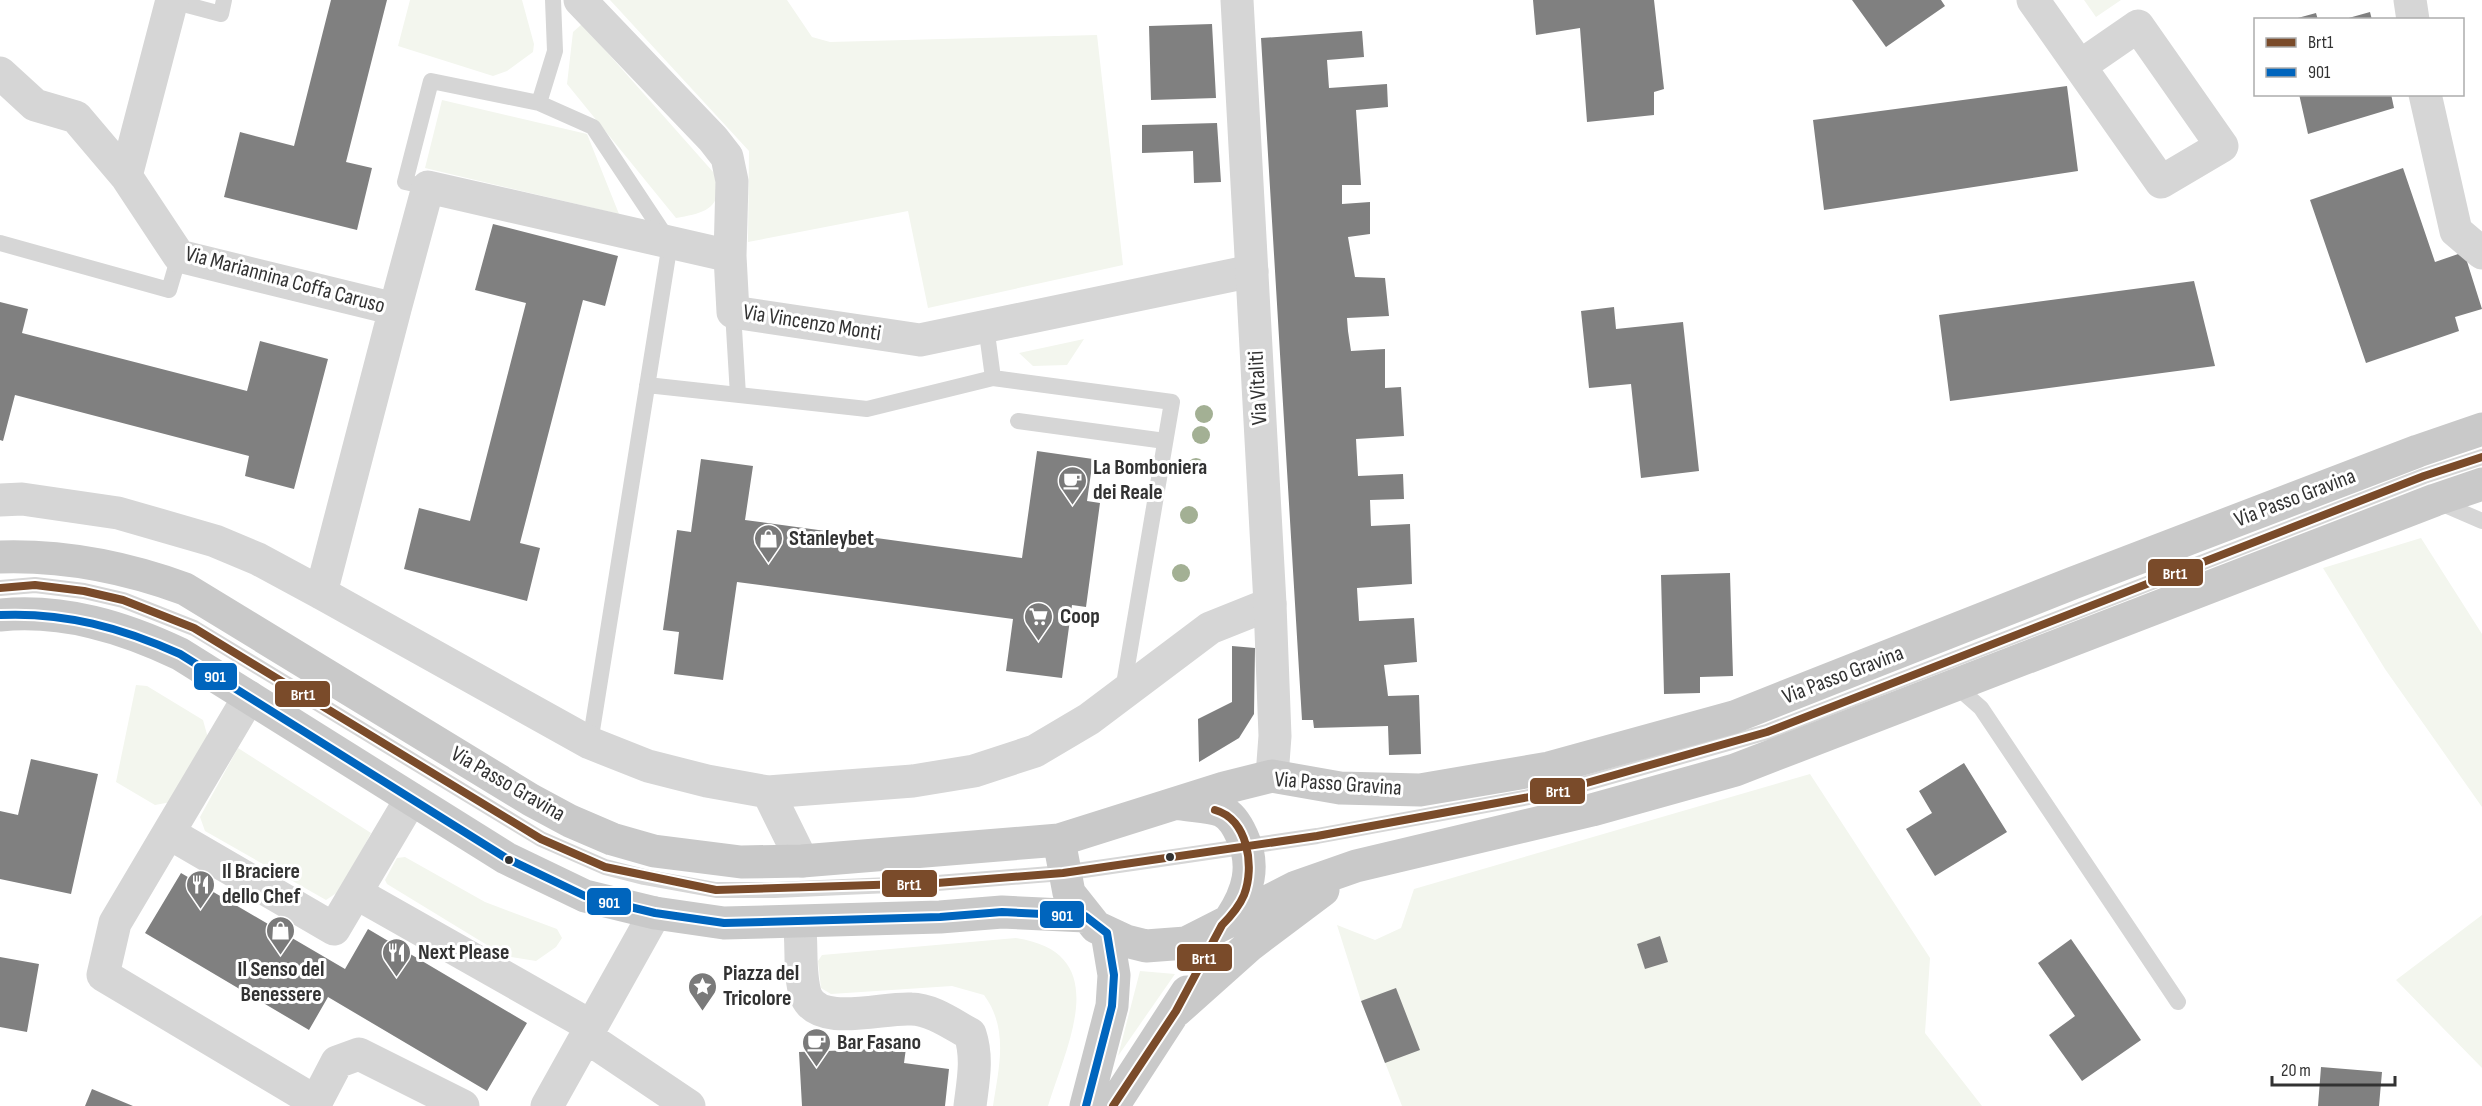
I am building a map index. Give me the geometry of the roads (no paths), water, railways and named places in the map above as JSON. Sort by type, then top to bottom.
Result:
[{"type":"main road","name":"Via Passo Gravina","points":[[0,556],[55,558],[103,564],[150,576],[184,589],[531,800],[612,839],[654,851],[697,858],[741,862],[802,861],[1059,840],[1224,788],[1272,776],[1340,788],[1420,790],[1549,768],[1734,717],[2073,583],[2418,451],[2482,429]]},
{"type":"main road","points":[[0,615],[35,613],[79,618],[125,629],[180,654],[506,858],[585,896],[655,913],[724,923],[1002,912],[1096,924],[1136,943],[1166,946],[1186,943],[1296,887],[1356,866],[1592,810],[1736,770],[2434,500],[2482,484]]},
{"type":"main road","points":[[1113,1106],[1176,1011],[1247,886],[1250,867],[1246,845],[1237,825],[1222,811],[1179,803]]},
{"type":"main road","points":[[1059,840],[1063,873],[1069,893],[1096,924],[1114,975],[1112,1006],[1086,1106]]},
{"type":"main road","points":[[1176,1011],[1250,945],[1356,866]]},
{"type":"street","points":[[126,176],[172,0]]},
{"type":"street","name":"Via Vincenzo Monti","points":[[580,0],[727,157],[732,181],[730,256],[733,312],[920,340],[1252,271]]},
{"type":"street","name":"Via Vitaliti","points":[[1237,0],[1270,604],[1275,736],[1272,776]]},
{"type":"street","points":[[2033,0],[2161,182],[2222,146],[2138,26],[2080,66]]},
{"type":"street","points":[[2410,0],[2413,18]]},
{"type":"street","name":"Via Mariannina Coffa Caruso","points":[[0,73],[35,105],[76,117],[126,176],[179,256],[395,309],[428,187]]},
{"type":"street","points":[[2426,96],[2456,231],[2482,253]]},
{"type":"street","points":[[428,187],[730,256]]},
{"type":"street","points":[[321,593],[395,309]]},
{"type":"street","points":[[0,500],[69,505],[118,513],[166,525],[258,559],[590,742],[648,766],[707,781],[768,792],[913,781],[974,771],[1035,751],[1089,719],[1123,691],[1210,628],[1270,604]]},
{"type":"street","points":[[249,697],[116,923],[103,975],[315,1104],[337,1062],[359,1054],[463,1106]]},
{"type":"street","points":[[768,792],[802,861]]},
{"type":"street","points":[[169,833],[334,929],[411,799]]},
{"type":"street","points":[[356,893],[588,1031],[689,1106]]},
{"type":"street","points":[[547,1106],[655,913]]},
{"type":"street","points":[[799,921],[807,996],[816,1008],[830,1014],[912,1008],[934,1015],[970,1034],[974,1047],[975,1068],[970,1106]]},
{"type":"lane","points":[[172,0],[221,14],[224,0]]},
{"type":"lane","points":[[538,103],[555,51],[553,0]]},
{"type":"lane","points":[[428,187],[405,182],[431,81],[538,103],[593,127],[670,243],[590,742]]},
{"type":"lane","points":[[0,243],[169,290],[179,256]]},
{"type":"lane","points":[[733,312],[738,395]]},
{"type":"lane","points":[[986,326],[993,378]]},
{"type":"lane","points":[[647,385],[867,409],[993,378],[1172,402],[1123,691]]},
{"type":"lane","points":[[1018,421],[1166,441]]},
{"type":"lane","points":[[0,588],[35,585],[84,591],[123,600],[194,628],[541,839],[605,867],[644,878],[716,890],[937,884],[1063,873],[1317,836],[1551,793],[1767,732],[2424,476],[2482,457]]},
{"type":"lane","points":[[2434,500],[2482,522]]},
{"type":"lane","points":[[1956,686],[1981,708],[2178,1002]]},
{"type":"place","name":"La Bomboniera dei Reale","points":[[1072,506]]},
{"type":"place","name":"Stanleybet","points":[[768,564]]},
{"type":"place","name":"Coop","points":[[1039,642]]},
{"type":"place","name":"Il Braciere dello Chef","points":[[201,910]]},
{"type":"place","name":"Il Senso del Benessere","points":[[281,956]]},
{"type":"place","name":"Next Please","points":[[397,978]]},
{"type":"place","name":"Piazza del Tricolore","points":[[702,1012]]},
{"type":"place","name":"Bar Fasano","points":[[816,1068]]}]
